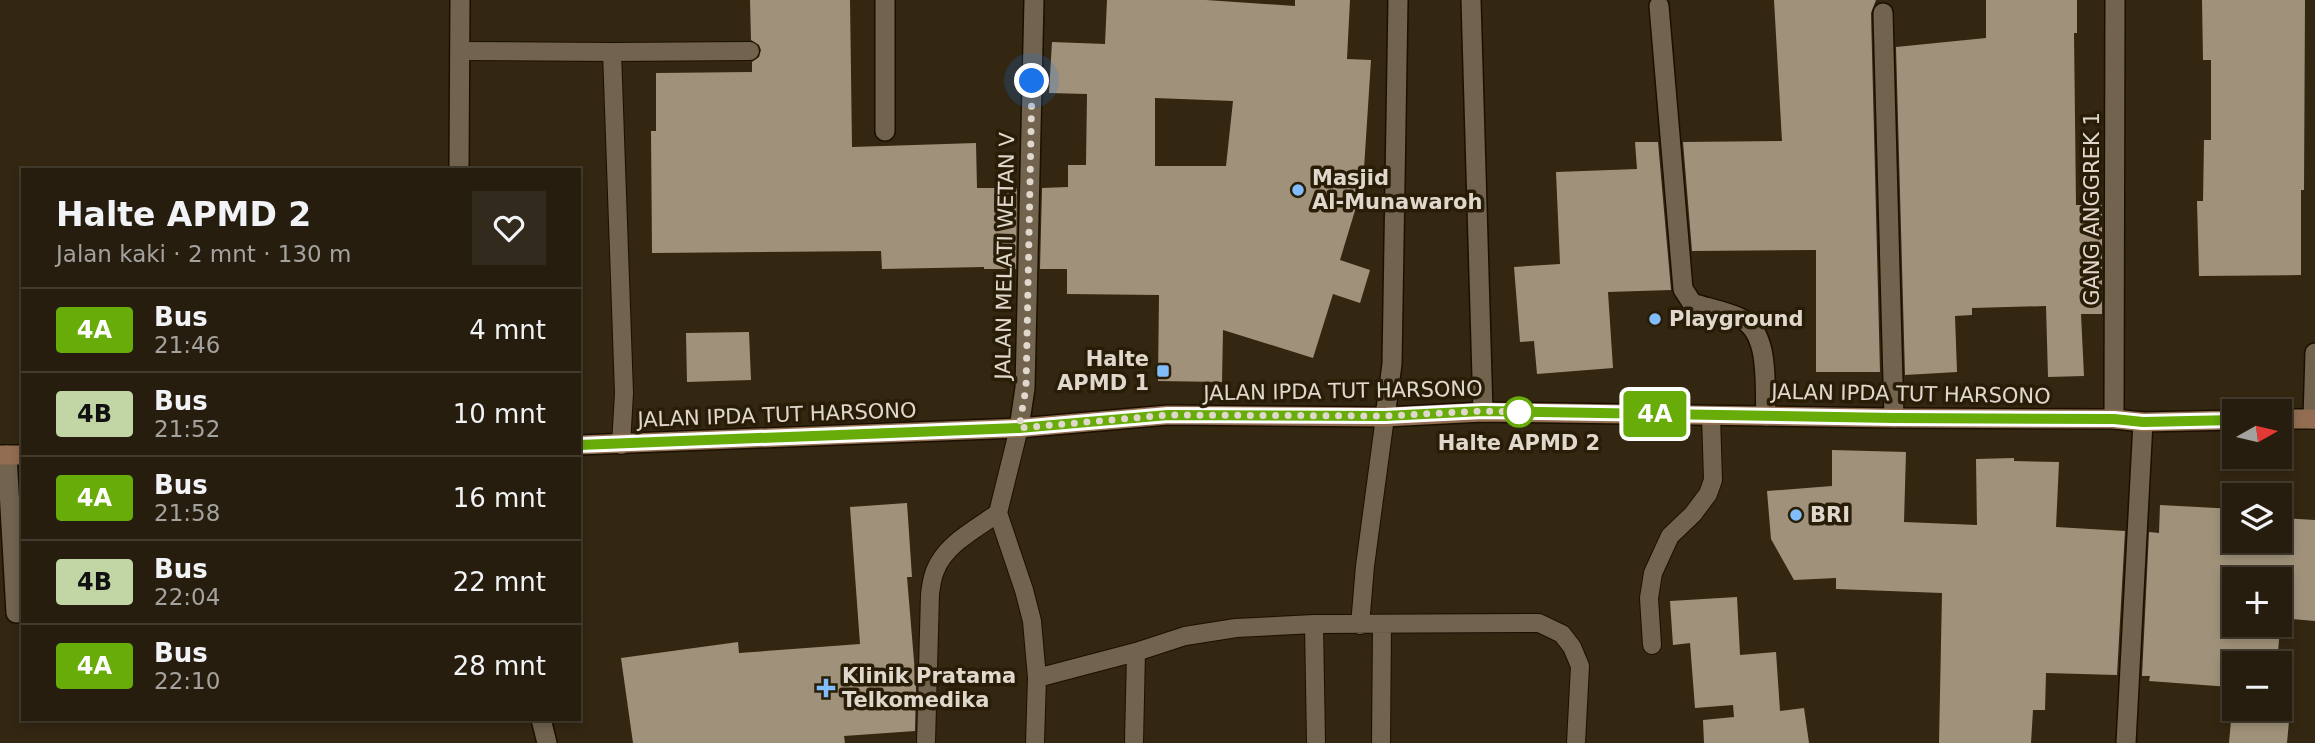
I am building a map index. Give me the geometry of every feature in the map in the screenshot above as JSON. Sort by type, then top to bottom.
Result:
[{"type":"main road","name":"JALAN IPDA TUT HARSONO","points":[[581,445],[1019,428],[1168,415],[1385,416],[1483,411],[2114,419],[2143,422],[2222,420]]},
{"type":"main road","points":[[2292,419],[2314,419]]},
{"type":"street","points":[[459,168],[460,0]]},
{"type":"street","points":[[885,0],[885,131]]},
{"type":"street","name":"JALAN MELATI WETAN V","points":[[1019,428],[1026,388],[1034,0]]},
{"type":"street","points":[[1385,416],[1392,364],[1398,0]]},
{"type":"street","points":[[1471,0],[1483,411]]},
{"type":"street","name":"GANG ANGGREK 1","points":[[2114,419],[2115,0]]},
{"type":"street","points":[[1659,6],[1684,289],[1692,303],[1740,318],[1754,330],[1763,350],[1766,416]]},
{"type":"street","points":[[1884,13],[1894,418]]},
{"type":"street","points":[[2314,419],[2315,353]]},
{"type":"street","points":[[2126,743],[2143,422]]},
{"type":"street","points":[[10,455],[16,613]]},
{"type":"street","points":[[542,721],[547,743]]},
{"type":"lane","points":[[460,51],[750,51]]},
{"type":"lane","points":[[612,52],[624,393],[621,445]]},
{"type":"lane","points":[[1652,645],[1649,598],[1653,572],[1670,536],[1693,514],[1708,494],[1713,480],[1711,415]]},
{"type":"lane","points":[[1360,625],[1385,416]]},
{"type":"lane","points":[[1019,428],[998,513],[1032,621],[1037,678],[1035,743]]},
{"type":"lane","points":[[926,743],[930,594],[934,571],[944,554],[955,544],[998,513]]},
{"type":"lane","points":[[1037,678],[1185,636],[1236,628],[1314,624],[1539,623],[1562,634],[1572,647],[1580,666],[1576,743]]},
{"type":"lane","points":[[1314,624],[1316,743]]},
{"type":"lane","points":[[1381,743],[1382,624]]},
{"type":"lane","points":[[1134,743],[1136,652]]},
{"type":"building","points":[[750,0],[850,0],[852,147],[976,143],[977,188],[1017,188],[1016,269],[882,269],[881,251],[652,253],[651,131],[656,131],[656,73],[752,72],[752,62],[759,57],[761,50],[759,45],[751,40]]},
{"type":"building","points":[[1107,0],[1206,0],[1295,6],[1295,0],[1350,0],[1347,59],[1371,60],[1363,184],[1340,260],[1370,270],[1360,303],[1333,294],[1313,358],[1223,330],[1222,382],[1158,381],[1159,295],[1067,294],[1067,269],[1040,269],[1042,188],[1068,187],[1068,165],[1086,165],[1087,94],[1049,93],[1052,42],[1105,44]],"holes":[[[1155,98],[1233,101],[1226,166],[1155,166]]]},
{"type":"building","points":[[1774,0],[1876,0],[1871,13],[1880,372],[1816,372],[1816,250],[1692,251],[1683,142],[1782,141]]},
{"type":"building","points":[[1986,0],[2077,0],[2077,33],[2074,33],[2076,205],[2102,205],[2102,314],[2081,314],[2084,376],[2048,377],[2046,306],[1972,308],[1972,315],[1955,316],[1957,372],[1905,375],[1896,47],[1986,38]]},
{"type":"building","points":[[2202,0],[2305,0],[2301,275],[2199,276],[2197,201],[2203,201],[2204,140],[2211,140],[2211,60],[2203,60]]},
{"type":"building","points":[[1635,142],[1658,142],[1671,290],[1608,292],[1613,368],[1537,374],[1534,341],[1520,342],[1514,267],[1560,264],[1556,172],[1637,169]]},
{"type":"building","points":[[749,332],[751,380],[687,382],[686,333]]},
{"type":"building","points":[[1832,450],[1906,452],[1904,522],[1977,525],[1976,459],[2014,458],[2014,461],[2059,462],[2056,527],[2125,531],[2117,675],[2046,673],[2045,710],[2033,710],[2031,743],[1939,743],[1942,593],[1836,589],[1836,578],[1794,580],[1771,539],[1767,491],[1832,486]]},
{"type":"building","points":[[907,503],[912,577],[907,577],[916,685],[915,731],[844,736],[845,743],[633,743],[621,658],[738,642],[739,653],[860,644],[850,507]]},
{"type":"building","points":[[2160,505],[2222,508],[2222,553],[2292,553],[2292,519],[2315,520],[2315,621],[2292,619],[2292,567],[2222,567],[2222,637],[2279,637],[2278,651],[2222,651],[2222,686],[2149,681],[2150,676],[2142,676],[2149,532],[2159,533]]},
{"type":"building","points":[[1737,597],[1740,655],[1776,652],[1780,711],[1804,708],[1809,743],[1704,743],[1703,720],[1734,717],[1733,705],[1695,708],[1690,643],[1673,645],[1670,601]]},
{"type":"building","points":[[2231,721],[2289,721],[2287,743],[2229,743]]},
{"type":"bus line","name":"4A","points":[[581,445],[1019,428],[1168,415],[1385,416],[1483,411],[2114,419],[2143,422],[2222,420]]},
{"type":"place","name":"Masjid Al-Munawaroh","points":[[1298,190]]},
{"type":"place","name":"Playground","points":[[1655,319]]},
{"type":"place","name":"Halte APMD 1","points":[[1163,371]]},
{"type":"place","name":"Halte APMD 2","points":[[1519,412]]},
{"type":"place","name":"BRI","points":[[1796,515]]},
{"type":"place","name":"Klinik Pratama Telkomedika","points":[[826,688]]},
{"type":"route","points":[[1032,81],[1026,388],[1019,428],[1168,415],[1385,416],[1519,412]]}]
